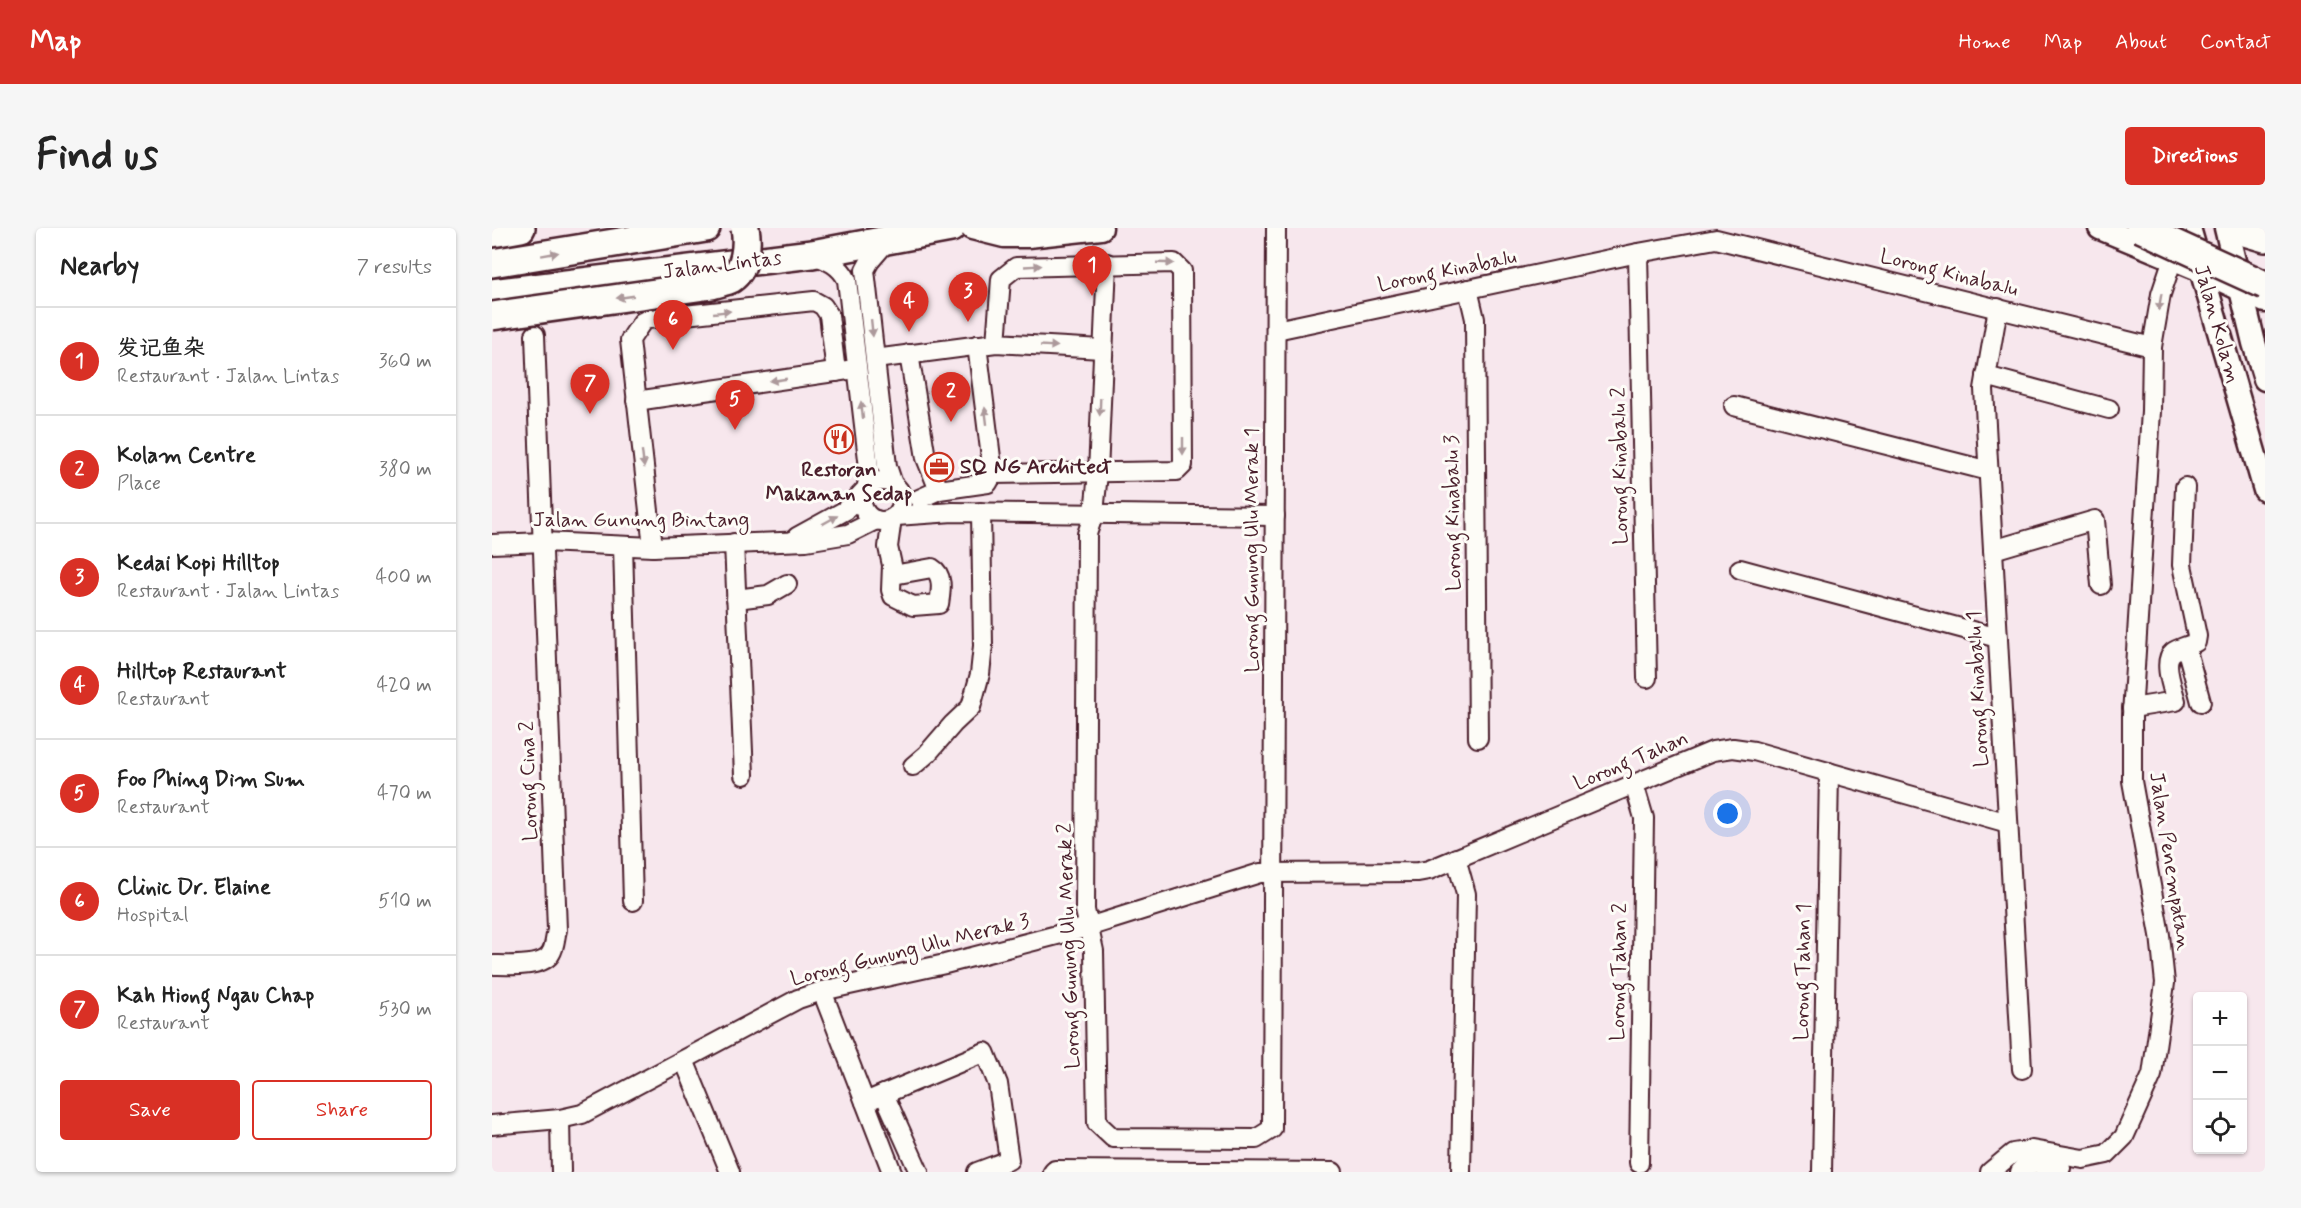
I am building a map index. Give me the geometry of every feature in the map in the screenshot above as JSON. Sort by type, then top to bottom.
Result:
[{"type":"highway","points":[[492,233],[520,228]]},
{"type":"highway","name":"Jalan Lintas","points":[[492,263],[680,230],[706,228]]},
{"type":"highway","points":[[492,316],[722,282],[732,278],[741,266],[747,241],[745,228]]},
{"type":"highway","name":"Jalan Lintas","points":[[492,293],[812,254],[951,228]]},
{"type":"highway","points":[[2140,228],[2253,287]]},
{"type":"highway","points":[[2231,228],[2265,238]]},
{"type":"main road","points":[[972,228],[1004,236],[1028,236],[1101,228]]},
{"type":"main road","points":[[2100,228],[2201,270],[2253,287],[2265,301]]},
{"type":"main road","name":"Jalan Kolam","points":[[2189,228],[2265,490]]},
{"type":"main road","name":"Jalan Kolam","points":[[2226,228],[2253,287],[2263,371]]},
{"type":"main road","points":[[2243,414],[2241,367],[2243,359],[2249,356],[2263,371]]},
{"type":"street","name":"Lorong Gunung Ulu Merak 1","points":[[1272,1129],[1276,228]]},
{"type":"street","name":"Lorong Kinabalu","points":[[1276,330],[1638,253],[1716,239],[2152,346]]},
{"type":"street","points":[[888,240],[865,270],[887,466],[901,505],[888,518],[888,547],[893,575]]},
{"type":"street","name":"Lorong Kinabalu 2","points":[[1638,253],[1647,678]]},
{"type":"street","points":[[812,254],[831,262],[843,271],[848,280],[869,468],[861,503],[871,518],[953,512],[1275,516]]},
{"type":"street","name":"Jalan Penempatan","points":[[1990,1172],[2013,1153],[2032,1150],[2083,1159],[2107,1154],[2124,1137],[2142,1102],[2152,1075],[2165,983],[2160,935],[2132,782],[2132,708],[2151,411],[2152,346],[2161,294],[2173,258]]},
{"type":"street","points":[[993,474],[1177,471],[1183,465],[1182,271],[1174,262],[1016,267],[1001,279],[996,343]]},
{"type":"street","name":"Lorong Gunung Ulu Merak 2","points":[[1107,263],[1098,473],[1094,513],[1087,534],[1085,910],[1094,951],[1097,1123],[1113,1138],[1256,1139],[1272,1129]]},
{"type":"street","name":"Lorong Kinabalu 3","points":[[1468,289],[1475,319],[1478,738]]},
{"type":"street","points":[[653,547],[630,340],[642,322],[648,319],[813,301],[823,306],[829,315],[836,372]]},
{"type":"street","name":"Lorong Kinabalu 1","points":[[1998,308],[1984,389],[2022,1069]]},
{"type":"street","name":"Lorong Cina 2","points":[[492,965],[539,963],[551,954],[557,930],[535,335]]},
{"type":"street","points":[[875,359],[996,343],[1102,348]]},
{"type":"street","points":[[919,499],[939,490],[988,483],[993,474],[977,345]]},
{"type":"street","points":[[909,354],[926,458],[939,490]]},
{"type":"street","points":[[636,400],[858,369]]},
{"type":"street","points":[[1986,376],[2109,409]]},
{"type":"street","points":[[1734,406],[1989,471]]},
{"type":"street","points":[[866,488],[883,480],[897,489],[953,512]]},
{"type":"street","points":[[2132,708],[2176,701],[2169,676],[2169,659],[2173,652],[2196,642],[2197,636],[2182,566],[2186,487]]},
{"type":"street","name":"Jalan Gunung Bintang","points":[[790,540],[846,510],[866,488]]},
{"type":"street","points":[[913,766],[971,707],[980,674],[983,646],[981,512]]},
{"type":"street","name":"Jalan Gunung Bintang","points":[[492,544],[544,542],[653,547],[812,540],[848,534],[888,518]]},
{"type":"street","points":[[1993,550],[2095,520],[2101,585]]},
{"type":"street","points":[[734,543],[744,775]]},
{"type":"street","points":[[623,546],[633,901]]},
{"type":"street","points":[[1740,569],[1998,638]]},
{"type":"street","points":[[736,599],[768,595],[787,584]]},
{"type":"street","points":[[2187,647],[2201,702]]},
{"type":"street","name":"Lorong Tahan","points":[[1272,872],[1418,872],[1713,751],[1733,748],[1754,751],[2008,822]]},
{"type":"street","name":"Lorong Tahan 1","points":[[1822,1172],[1829,772]]},
{"type":"street","name":"Lorong Tahan 2","points":[[1634,784],[1644,818],[1639,1163]]},
{"type":"street","points":[[1456,858],[1466,894],[1461,1172]]},
{"type":"street","name":"Lorong Gunung Ulu Merak 3","points":[[492,1125],[560,1119],[582,1114],[798,999],[822,991],[934,967],[1088,927],[1260,873],[1272,872]]},
{"type":"street","points":[[822,991],[891,1172]]},
{"type":"street","points":[[865,1102],[985,1052],[998,1084],[1009,1160],[977,1172]]},
{"type":"street","points":[[684,1060],[730,1172]]},
{"type":"street","points":[[884,1094],[920,1172]]},
{"type":"street","points":[[560,1119],[561,1172]]},
{"type":"street","points":[[1186,1171],[1187,1140]]},
{"type":"street","points":[[2020,1172],[2024,1166],[2039,1164],[2077,1170],[2083,1159]]},
{"type":"street","points":[[1053,1172],[1055,1170],[1333,1172]]},
{"type":"place","name":"发记鱼杂","points":[[1092,296]]},
{"type":"place","name":"Kedai Kopi Hilltop","points":[[968,322]]},
{"type":"place","name":"Hilltop Restaurant","points":[[909,332]]},
{"type":"place","name":"Clinic Dr. Elaine","points":[[673,350]]},
{"type":"place","name":"Kah Hiong Ngau Chap","points":[[590,414]]},
{"type":"place","name":"Kolam Centre","points":[[951,422]]},
{"type":"place","name":"Foo Phing Dim Sum","points":[[735,430]]},
{"type":"place","name":"Restoran Makanan Sedap","points":[[839,439]]},
{"type":"place","name":"SQ NG Architect","points":[[939,467]]}]
